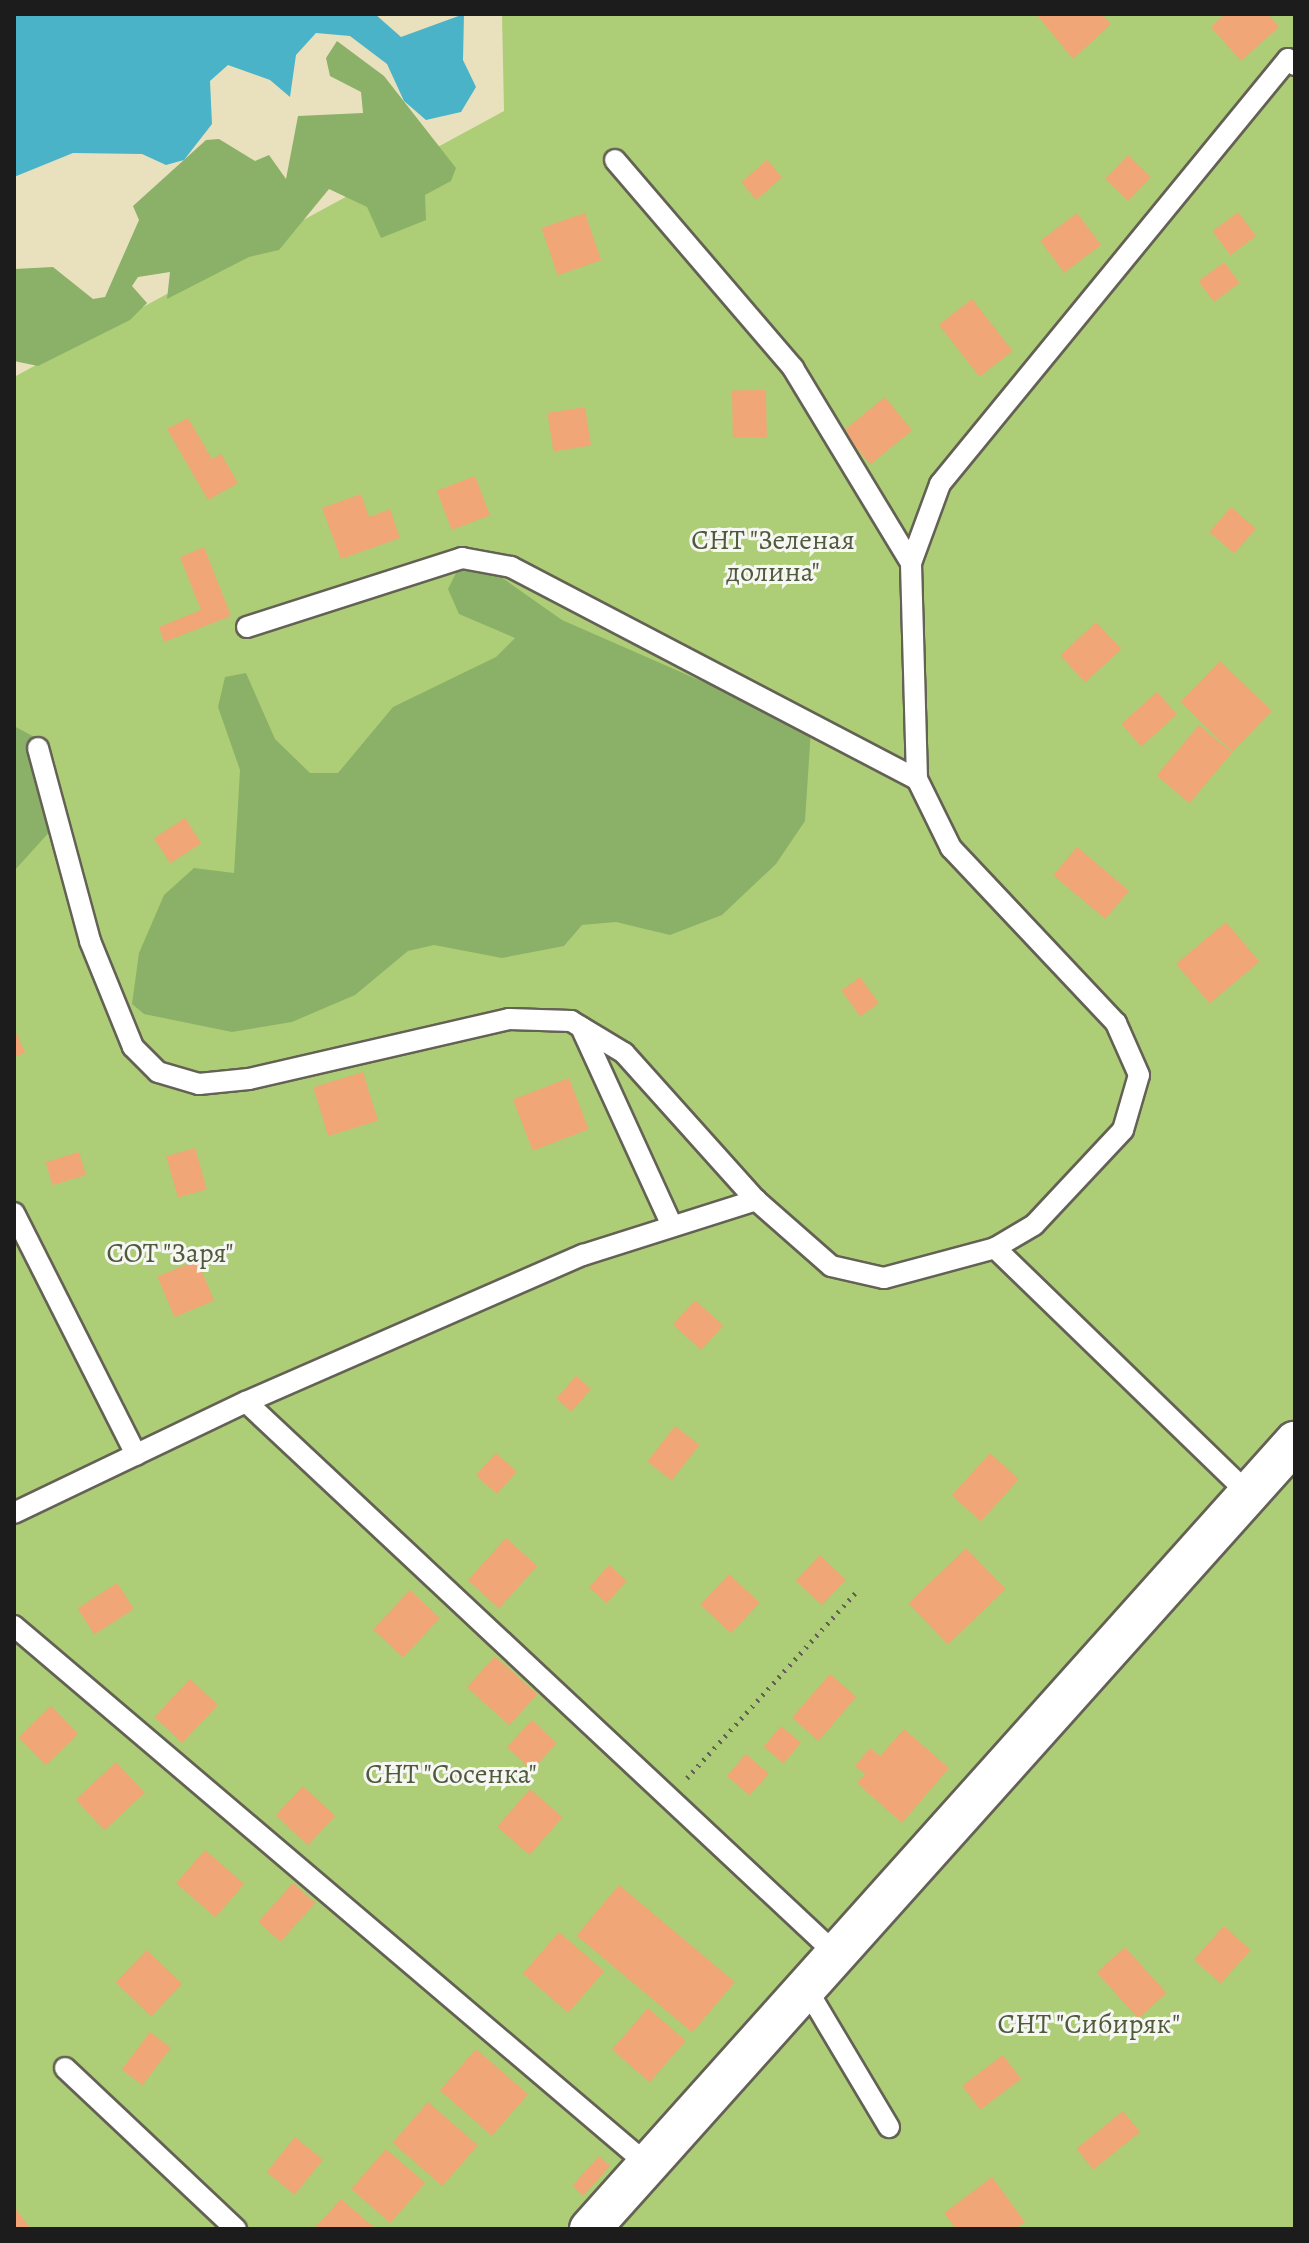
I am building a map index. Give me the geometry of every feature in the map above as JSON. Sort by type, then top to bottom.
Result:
[{"type":"street","points":[[590,2229],[1295,1442]]},
{"type":"lane","points":[[38,748],[90,941],[133,1047],[158,1072],[199,1084],[249,1079],[509,1019],[581,1027],[624,1053],[756,1200],[831,1266],[884,1278],[995,1248],[1034,1225],[1123,1130],[1139,1075],[1116,1023],[951,848],[917,779],[911,563],[940,484],[1288,59],[1295,65]]},
{"type":"lane","points":[[615,160],[793,368],[911,563]]},
{"type":"lane","points":[[247,627],[462,558],[511,567],[917,779]]},
{"type":"lane","points":[[581,1027],[672,1226]]},
{"type":"lane","points":[[14,1513],[246,1402],[583,1255],[756,1200]]},
{"type":"lane","points":[[14,1213],[136,1455]]},
{"type":"lane","points":[[995,1248],[1249,1494]]},
{"type":"lane","points":[[246,1402],[837,1955]]},
{"type":"lane","points":[[14,1626],[648,2165]]},
{"type":"lane","points":[[806,1988],[889,2127]]},
{"type":"lane","points":[[65,2068],[236,2229]]},
{"type":"path","points":[[668,1800],[858,1590]]},
{"type":"green space","points":[[502,14],[1295,14],[1295,2229],[14,2229],[14,377],[504,111]]},
{"type":"green space","points":[[337,41],[384,76],[456,168],[451,181],[425,195],[426,220],[381,238],[367,207],[329,189],[279,250],[249,257],[167,299],[170,272],[138,277],[132,286],[147,303],[130,320],[38,366],[14,361],[14,269],[53,267],[93,299],[105,297],[139,220],[133,206],[206,140],[219,139],[255,161],[269,155],[286,179],[298,116],[363,113],[361,92],[330,76],[326,58]]},
{"type":"green space","points":[[458,569],[494,572],[562,620],[811,729],[805,821],[776,864],[722,915],[670,935],[616,922],[582,925],[564,946],[502,958],[434,945],[408,951],[355,995],[292,1022],[232,1032],[144,1014],[132,1004],[139,953],[164,895],[194,868],[234,873],[240,770],[218,707],[225,677],[246,673],[275,739],[310,773],[338,773],[393,707],[496,657],[515,638],[459,614],[448,589]]},
{"type":"green space","points":[[14,726],[38,739],[53,828],[14,871]]},
{"type":"water","points":[[14,14],[375,14],[401,37],[464,14],[463,60],[476,87],[461,112],[426,120],[404,101],[387,64],[350,36],[316,33],[296,55],[290,97],[270,80],[228,65],[210,81],[212,124],[184,160],[166,165],[142,154],[73,153],[14,177]]},
{"type":"building","points":[[1036,14],[1102,14],[1111,24],[1073,59]]},
{"type":"building","points":[[1225,14],[1268,14],[1279,27],[1241,61],[1211,27]]},
{"type":"building","points":[[1128,155],[1151,177],[1128,201],[1105,179]]},
{"type":"building","points":[[767,160],[782,177],[756,200],[741,182]]},
{"type":"building","points":[[1238,212],[1256,236],[1230,255],[1212,231]]},
{"type":"building","points":[[585,213],[601,260],[558,275],[542,228]]},
{"type":"building","points":[[1077,213],[1101,245],[1064,273],[1040,241]]},
{"type":"building","points":[[1224,262],[1240,283],[1214,302],[1198,281]]},
{"type":"building","points":[[972,299],[1013,351],[980,377],[939,325]]},
{"type":"building","points":[[766,390],[767,437],[733,438],[732,391]]},
{"type":"building","points":[[885,397],[912,430],[870,464],[843,431]]},
{"type":"building","points":[[585,407],[591,446],[554,451],[547,413]]},
{"type":"building","points":[[188,418],[212,459],[221,454],[238,483],[208,500],[167,429]]},
{"type":"building","points":[[475,476],[490,515],[452,530],[437,491]]},
{"type":"building","points":[[361,494],[369,517],[390,509],[400,538],[341,559],[322,508]]},
{"type":"building","points":[[1231,507],[1256,529],[1234,554],[1209,532]]},
{"type":"building","points":[[204,547],[231,616],[164,642],[159,627],[201,610],[180,557]]},
{"type":"building","points":[[1096,622],[1121,649],[1085,682],[1060,655]]},
{"type":"building","points":[[1220,661],[1272,711],[1232,752],[1180,702]]},
{"type":"building","points":[[1157,692],[1177,714],[1141,746],[1121,724]]},
{"type":"building","points":[[1199,725],[1232,753],[1190,803],[1157,776]]},
{"type":"building","points":[[185,818],[201,843],[170,863],[154,838]]},
{"type":"building","points":[[1077,847],[1129,891],[1105,919],[1053,875]]},
{"type":"building","points":[[1226,922],[1259,962],[1210,1004],[1176,964]]},
{"type":"building","points":[[860,977],[879,1003],[860,1016],[841,991]]},
{"type":"building","points":[[17,1034],[25,1053],[14,1057],[14,1035]]},
{"type":"building","points":[[363,1072],[378,1121],[328,1136],[313,1087]]},
{"type":"building","points":[[569,1078],[589,1129],[533,1151],[513,1100]]},
{"type":"building","points":[[195,1148],[207,1189],[178,1198],[166,1156]]},
{"type":"building","points":[[79,1152],[86,1175],[53,1185],[46,1162]]},
{"type":"building","points":[[197,1260],[214,1301],[175,1317],[157,1277]]},
{"type":"building","points":[[695,1300],[723,1325],[701,1350],[673,1325]]},
{"type":"building","points":[[576,1376],[591,1389],[571,1412],[556,1399]]},
{"type":"building","points":[[675,1426],[699,1445],[672,1481],[647,1461]]},
{"type":"building","points":[[496,1453],[517,1472],[497,1494],[476,1475]]},
{"type":"building","points":[[990,1453],[1019,1479],[981,1521],[952,1495]]},
{"type":"building","points":[[506,1538],[537,1566],[499,1608],[468,1580]]},
{"type":"building","points":[[966,1548],[1006,1589],[948,1645],[908,1604]]},
{"type":"building","points":[[820,1555],[846,1580],[822,1605],[796,1580]]},
{"type":"building","points":[[609,1565],[627,1581],[607,1603],[589,1587]]},
{"type":"building","points":[[729,1574],[760,1603],[731,1633],[700,1605]]},
{"type":"building","points":[[117,1583],[134,1609],[94,1635],[78,1609]]},
{"type":"building","points":[[410,1590],[440,1618],[403,1657],[373,1629]]},
{"type":"building","points":[[495,1656],[537,1694],[509,1725],[467,1687]]},
{"type":"building","points":[[830,1674],[856,1697],[818,1741],[792,1718]]},
{"type":"building","points":[[190,1679],[218,1705],[182,1743],[155,1717]]},
{"type":"building","points":[[51,1706],[78,1734],[46,1765],[19,1737]]},
{"type":"building","points":[[532,1720],[557,1743],[532,1770],[507,1747]]},
{"type":"building","points":[[781,1726],[801,1743],[784,1763],[764,1747]]},
{"type":"building","points":[[904,1729],[949,1768],[902,1823],[857,1783],[865,1774],[855,1766],[870,1748],[880,1756]]},
{"type":"building","points":[[746,1754],[769,1774],[750,1796],[727,1776]]},
{"type":"building","points":[[116,1762],[145,1793],[104,1830],[76,1800]]},
{"type":"building","points":[[303,1786],[335,1816],[308,1845],[276,1815]]},
{"type":"building","points":[[530,1789],[562,1817],[530,1855],[497,1827]]},
{"type":"building","points":[[205,1850],[244,1884],[215,1917],[176,1883]]},
{"type":"building","points":[[293,1883],[315,1903],[280,1942],[258,1922]]},
{"type":"building","points":[[619,1885],[735,1982],[692,2033],[577,1936]]},
{"type":"building","points":[[1224,1926],[1251,1950],[1221,1984],[1194,1959]]},
{"type":"building","points":[[559,1932],[604,1971],[568,2013],[523,1974]]},
{"type":"building","points":[[1125,1947],[1166,1993],[1138,2019],[1097,1972]]},
{"type":"building","points":[[147,1950],[182,1984],[151,2016],[116,1982]]},
{"type":"building","points":[[648,2008],[686,2041],[650,2082],[612,2050]]},
{"type":"building","points":[[150,2032],[171,2048],[142,2085],[122,2070]]},
{"type":"building","points":[[476,2049],[528,2094],[492,2136],[440,2091]]},
{"type":"building","points":[[1003,2055],[1021,2079],[980,2110],[962,2086]]},
{"type":"building","points":[[428,2102],[478,2145],[442,2186],[393,2143]]},
{"type":"building","points":[[1123,2111],[1140,2132],[1093,2170],[1076,2149]]},
{"type":"building","points":[[295,2137],[323,2160],[295,2195],[267,2172]]},
{"type":"building","points":[[386,2149],[425,2183],[390,2223],[351,2189]]},
{"type":"building","points":[[599,2156],[610,2166],[583,2196],[572,2186]]},
{"type":"building","points":[[992,2177],[1025,2222],[1015,2229],[956,2229],[944,2213]]},
{"type":"building","points":[[341,2199],[376,2229],[314,2229]]},
{"type":"building","points":[[14,2207],[31,2229],[14,2229]]},
{"type":"park label","name":"СНТ \"Зеленая долина\"","points":[[773,556]]},
{"type":"park label","name":"СОТ \"Заря\"","points":[[170,1253]]},
{"type":"park label","name":"СНТ \"Сосенка\"","points":[[451,1774]]},
{"type":"park label","name":"СНТ \"Сибиряк\"","points":[[1089,2024]]}]
